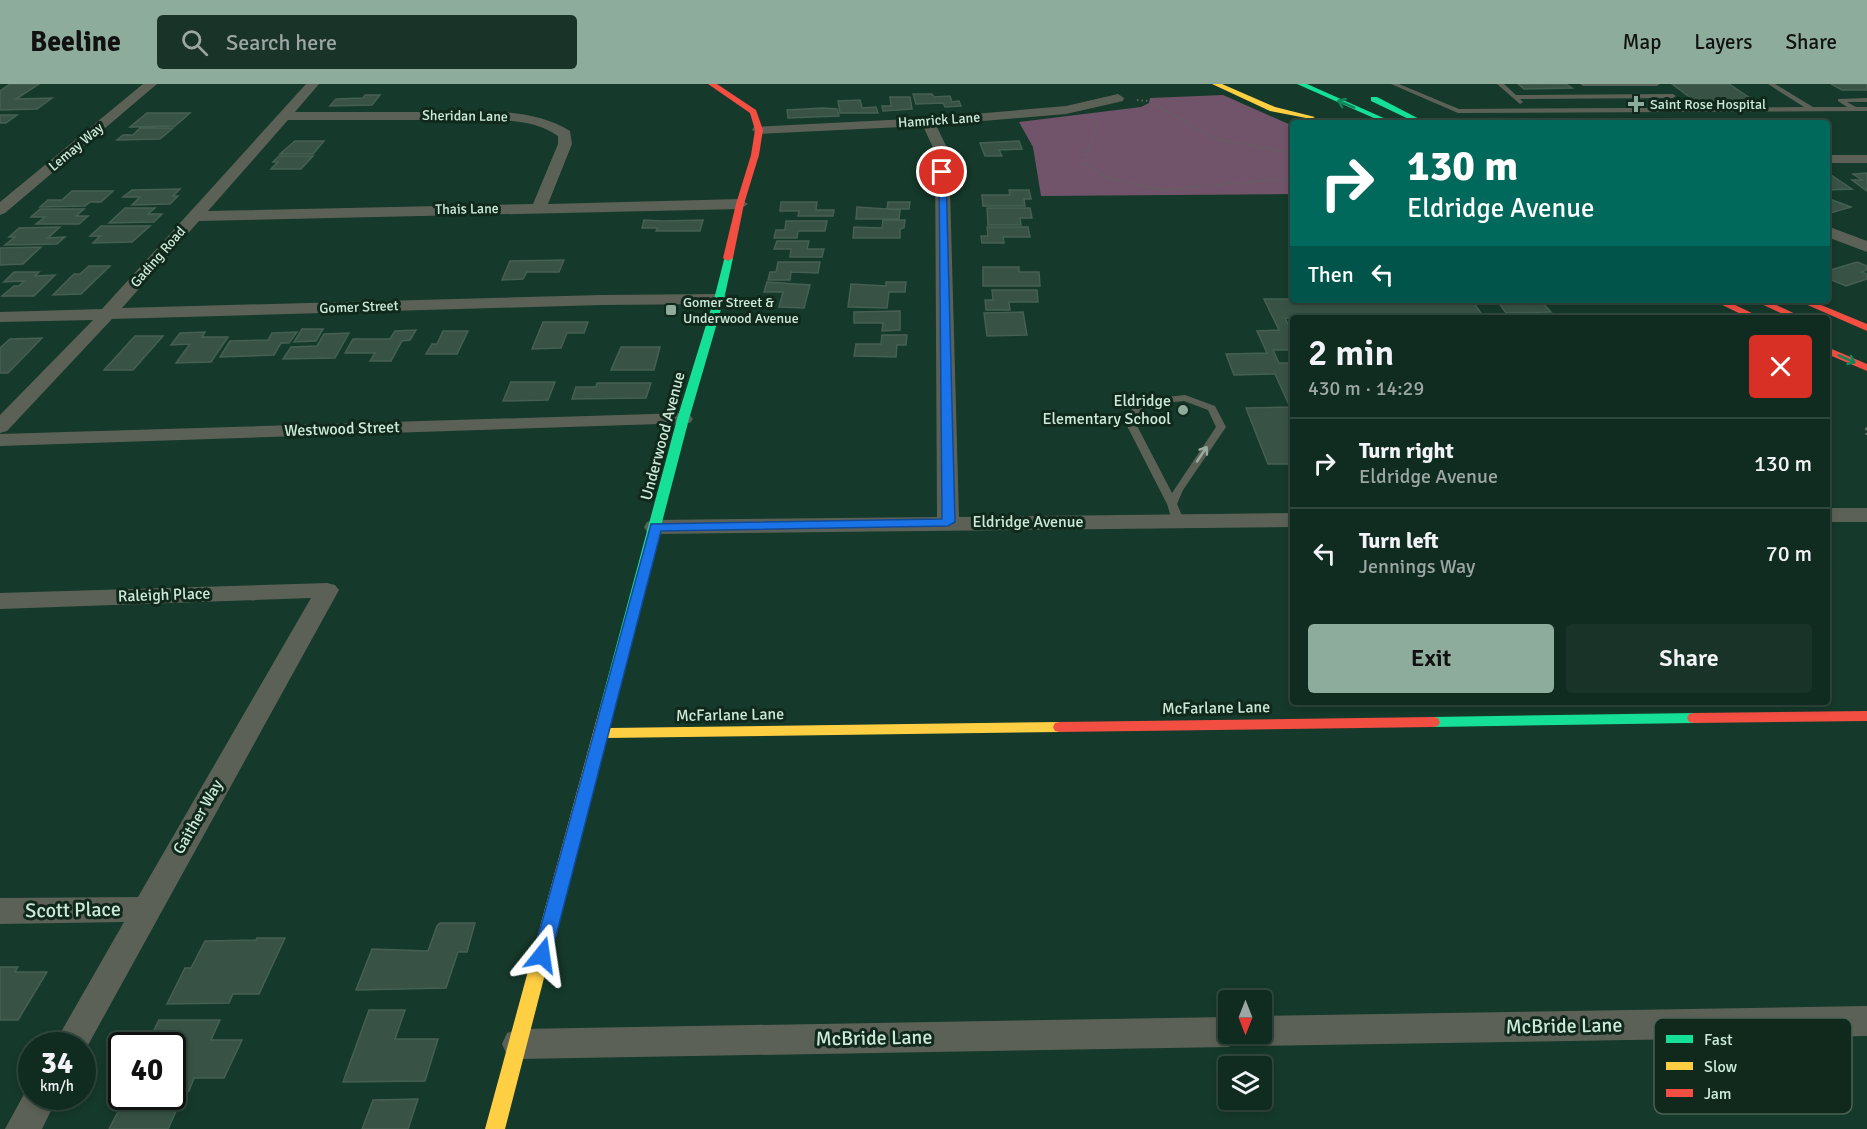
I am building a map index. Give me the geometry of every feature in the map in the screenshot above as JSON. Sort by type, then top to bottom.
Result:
[{"type":"main road","points":[[712,84],[753,112],[759,130]]},
{"type":"main road","points":[[1216,84],[1273,109],[1311,117]]},
{"type":"main road","points":[[1240,84],[1318,120]]},
{"type":"main road","points":[[1301,84],[1384,120]]},
{"type":"main road","points":[[1289,93],[1351,120]]},
{"type":"main road","points":[[1362,94],[1418,120]]},
{"type":"main road","name":"Underwood Avenue","points":[[495,1129],[683,419],[719,299],[740,204],[755,155],[759,130]]},
{"type":"main road","points":[[1724,303],[1750,315]]},
{"type":"main road","points":[[1765,303],[1792,315]]},
{"type":"main road","points":[[1808,303],[1867,328]]},
{"type":"main road","points":[[1830,351],[1867,368]]},
{"type":"main road","name":"McFarlane Lane","points":[[601,733],[1867,716]]},
{"type":"street","name":"Lemay Way","points":[[0,210],[152,84]]},
{"type":"street","name":"Gading Road","points":[[0,427],[107,314],[313,84]]},
{"type":"street","points":[[1101,87],[1118,98]]},
{"type":"street","name":"Hamrick Lane","points":[[759,130],[928,122],[1066,110],[1118,98]]},
{"type":"street","name":"Sheridan Lane","points":[[283,116],[503,116],[552,124],[565,134],[565,144],[539,208]]},
{"type":"street","points":[[928,122],[942,152],[948,522]]},
{"type":"street","points":[[1830,159],[1867,159]]},
{"type":"street","name":"Thais Lane","points":[[193,216],[740,204]]},
{"type":"street","points":[[1830,232],[1867,247]]},
{"type":"street","name":"Gomer Street","points":[[0,317],[602,300],[719,299]]},
{"type":"street","name":"Westwood Street","points":[[0,440],[683,419]]},
{"type":"street","name":"Eldridge Avenue","points":[[656,527],[948,522],[1175,512],[1290,520]]},
{"type":"street","points":[[1830,515],[1867,514]]},
{"type":"street","name":"Raleigh Place","points":[[0,601],[327,590]]},
{"type":"street","name":"Gaither Way","points":[[78,1032],[327,590]]},
{"type":"street","name":"Scott Place","points":[[0,911],[146,909]]},
{"type":"street","name":"McBride Lane","points":[[1852,1021],[1867,1021]]},
{"type":"street","name":"McBride Lane","points":[[1272,1031],[1654,1025]]},
{"type":"street","name":"McBride Lane","points":[[519,1044],[1218,1032]]},
{"type":"street","points":[[23,1129],[33,1110]]},
{"type":"lane","points":[[1394,84],[1458,111],[1867,109]]},
{"type":"lane","points":[[1500,84],[1530,111]]},
{"type":"lane","points":[[1582,84],[1657,84],[1693,110]]},
{"type":"lane","points":[[1582,84],[1596,96]]},
{"type":"lane","points":[[1771,84],[1811,109]]},
{"type":"lane","points":[[1514,97],[1673,96]]},
{"type":"lane","points":[[1854,109],[1840,100],[1867,100]]},
{"type":"lane","points":[[1185,398],[1212,408],[1221,427],[1178,490],[1175,512],[1130,420],[1142,402],[1185,398]]},
{"type":"path","points":[[1118,98],[1149,101],[1216,139],[1290,152]]},
{"type":"path","points":[[1102,101],[1110,108],[1099,115],[1083,163],[1108,178],[1163,190],[1290,178]]},
{"type":"path","points":[[1867,429],[1865,429],[1867,435]]},
{"type":"shaded area","points":[[1223,95],[1290,125],[1290,194],[1041,196],[1033,147],[1019,122],[1141,107],[1149,103],[1150,98]]},
{"type":"building","points":[[10,84],[39,84],[16,99],[52,98],[37,109],[0,110],[0,91]]},
{"type":"building","points":[[1518,84],[1566,84],[1572,88],[1524,89]]},
{"type":"building","points":[[1672,84],[1729,84],[1753,100],[1695,101]]},
{"type":"building","points":[[1831,84],[1867,84],[1867,90],[1842,90]]},
{"type":"building","points":[[913,94],[932,94],[934,97],[950,96],[952,102],[959,101],[961,106],[945,107],[943,103],[916,104]]},
{"type":"building","points":[[365,95],[380,95],[372,105],[330,106],[336,99],[363,98]]},
{"type":"building","points":[[890,97],[910,97],[912,109],[883,111],[882,106],[891,106]]},
{"type":"building","points":[[860,100],[862,108],[876,107],[878,113],[840,113],[838,101]]},
{"type":"building","points":[[837,109],[839,116],[788,118],[787,110]]},
{"type":"building","points":[[147,113],[190,113],[175,126],[130,127]]},
{"type":"building","points":[[0,115],[17,115],[6,123],[0,123]]},
{"type":"building","points":[[140,128],[173,128],[160,139],[117,140],[123,135],[133,135]]},
{"type":"building","points":[[295,141],[324,141],[313,154],[280,154]]},
{"type":"building","points":[[1019,141],[1022,149],[999,150],[1002,156],[985,156],[980,143]]},
{"type":"building","points":[[279,156],[313,156],[301,169],[271,169],[278,162],[273,162]]},
{"type":"building","points":[[1867,173],[1867,191],[1852,180],[1862,180],[1853,174]]},
{"type":"building","points":[[1830,175],[1831,175],[1852,189],[1830,190]]},
{"type":"building","points":[[180,189],[173,196],[178,196],[170,204],[132,205],[140,197],[123,197],[132,190]]},
{"type":"building","points":[[1009,190],[1029,190],[1031,199],[1024,199],[1025,206],[983,206],[982,195],[1010,195]]},
{"type":"building","points":[[72,191],[113,191],[101,202],[90,202],[85,206],[40,207],[48,200],[62,200]]},
{"type":"building","points":[[1830,199],[1851,207],[1830,213]]},
{"type":"building","points":[[781,202],[817,202],[816,210],[834,210],[833,216],[798,216],[799,211],[780,211]]},
{"type":"building","points":[[888,202],[910,202],[909,209],[887,209]]},
{"type":"building","points":[[857,207],[900,210],[899,219],[856,219]]},
{"type":"building","points":[[125,208],[155,208],[148,214],[162,214],[154,222],[109,223]]},
{"type":"building","points":[[987,208],[1030,208],[1032,218],[1020,218],[1021,225],[988,225]]},
{"type":"building","points":[[40,209],[84,209],[76,216],[88,216],[79,224],[36,224],[45,217],[31,217]]},
{"type":"building","points":[[644,220],[703,220],[700,231],[656,231],[658,228],[642,228]]},
{"type":"building","points":[[883,220],[905,220],[904,228],[900,229],[900,238],[853,238],[854,227],[882,228]]},
{"type":"building","points":[[786,221],[827,221],[825,231],[798,231],[797,238],[774,238],[776,230],[785,230]]},
{"type":"building","points":[[101,226],[150,226],[132,242],[93,243],[100,236],[90,236]]},
{"type":"building","points":[[60,227],[48,238],[65,237],[57,244],[5,245],[15,237],[9,237],[19,228]]},
{"type":"building","points":[[987,227],[1028,227],[1030,237],[1003,237],[1004,243],[982,243],[981,236],[988,236]]},
{"type":"building","points":[[777,241],[809,241],[807,249],[824,249],[822,257],[790,257],[791,249],[774,249]]},
{"type":"building","points":[[41,247],[23,264],[0,265],[0,248]]},
{"type":"building","points":[[564,260],[559,272],[527,272],[523,279],[502,280],[510,261]]},
{"type":"building","points":[[778,262],[820,262],[818,273],[791,272],[790,280],[768,280],[770,272],[776,272]]},
{"type":"building","points":[[1857,262],[1867,266],[1867,270],[1861,272],[1867,274],[1867,279],[1846,286],[1830,279],[1830,270]]},
{"type":"building","points":[[89,266],[110,266],[81,294],[53,295],[74,274],[80,274]]},
{"type":"building","points":[[983,267],[1019,267],[1019,272],[1039,272],[1040,286],[983,286]]},
{"type":"building","points":[[14,272],[39,272],[35,276],[55,275],[34,296],[2,296],[24,281],[4,282]]},
{"type":"building","points":[[767,282],[810,285],[804,308],[779,307],[783,292],[764,292]]},
{"type":"building","points":[[886,282],[906,282],[905,292],[889,292],[887,308],[848,307],[851,284],[886,286]]},
{"type":"building","points":[[992,290],[1037,290],[1038,302],[1009,302],[1010,310],[986,310],[985,300],[993,300]]},
{"type":"building","points":[[1264,299],[1290,299],[1290,303],[1474,303],[1482,315],[1290,315],[1290,318],[1285,318],[1290,328],[1290,350],[1273,350],[1279,363],[1290,363],[1290,407],[1275,374],[1234,375],[1226,354],[1267,353],[1257,331],[1279,330]]},
{"type":"building","points":[[1499,303],[1543,303],[1551,312],[1506,313]]},
{"type":"building","points":[[900,311],[900,330],[882,331],[883,323],[854,323],[854,312]]},
{"type":"building","points":[[1023,312],[1027,335],[987,336],[984,313]]},
{"type":"building","points":[[1551,313],[1553,315],[1507,315]]},
{"type":"building","points":[[543,322],[588,322],[584,333],[567,333],[561,348],[532,349]]},
{"type":"building","points":[[302,329],[323,329],[316,341],[294,342]]},
{"type":"building","points":[[416,330],[410,340],[402,341],[391,361],[370,361],[375,353],[345,353],[353,339],[390,339],[395,331]]},
{"type":"building","points":[[443,331],[468,331],[457,354],[426,354],[432,344],[437,344]]},
{"type":"building","points":[[205,332],[202,337],[228,337],[211,362],[176,363],[190,344],[171,345],[180,333]]},
{"type":"building","points":[[297,332],[289,343],[281,343],[274,355],[220,357],[230,341],[268,340],[272,333]]},
{"type":"building","points":[[349,333],[335,358],[283,359],[291,347],[317,346],[324,334]]},
{"type":"building","points":[[882,335],[907,335],[906,345],[897,345],[896,357],[854,356],[856,344],[881,344]]},
{"type":"building","points":[[135,336],[163,336],[133,370],[104,370]]},
{"type":"building","points":[[42,338],[8,373],[0,373],[0,348],[10,339]]},
{"type":"building","points":[[621,347],[660,347],[654,370],[611,370]]},
{"type":"building","points":[[511,382],[555,382],[548,400],[503,401]]},
{"type":"building","points":[[597,383],[651,383],[646,398],[572,399],[576,387],[596,387]]},
{"type":"building","points":[[1290,407],[1290,464],[1268,464],[1246,408]]},
{"type":"building","points":[[440,923],[475,923],[467,952],[458,952],[446,988],[356,990],[372,949],[428,951]]},
{"type":"building","points":[[257,938],[285,938],[259,994],[233,994],[229,1003],[167,1004],[185,968],[191,968],[205,941],[256,940]]},
{"type":"building","points":[[0,967],[18,967],[15,972],[47,972],[18,1020],[0,1020]]},
{"type":"building","points":[[369,1010],[405,1010],[395,1039],[438,1039],[425,1081],[343,1082]]},
{"type":"building","points":[[159,1020],[220,1020],[211,1040],[242,1040],[224,1078],[194,1078],[189,1091],[186,1091],[186,1032],[153,1032]]},
{"type":"building","points":[[418,1099],[408,1129],[362,1129],[373,1100]]},
{"type":"building","points":[[119,1110],[177,1110],[168,1129],[109,1129]]},
{"type":"traffic: fast","points":[[1301,84],[1384,120]]},
{"type":"traffic: fast","points":[[1374,99],[1417,120]]},
{"type":"traffic: fast","points":[[605,714],[683,419],[719,299],[728,258]]},
{"type":"traffic: fast","points":[[1433,722],[1694,718]]},
{"type":"traffic: slow","points":[[1216,84],[1273,109],[1311,117]]},
{"type":"traffic: slow","points":[[495,1129],[605,714]]},
{"type":"traffic: slow","points":[[601,733],[1060,727]]},
{"type":"traffic: jam","points":[[712,84],[753,112],[759,130],[755,155],[740,204],[728,258]]},
{"type":"traffic: jam","points":[[1724,303],[1750,315]]},
{"type":"traffic: jam","points":[[1765,303],[1792,315]]},
{"type":"traffic: jam","points":[[1808,303],[1867,328]]},
{"type":"traffic: jam","points":[[1830,351],[1867,368]]},
{"type":"traffic: jam","points":[[1694,718],[1867,716]]},
{"type":"traffic: jam","points":[[1060,727],[1433,722]]},
{"type":"place","name":"Saint Rose Hospital","points":[[1636,104]]},
{"type":"place","name":"Gomer Street & Underwood Avenue","points":[[671,310]]},
{"type":"place","name":"Eldridge Elementary School","points":[[1183,410]]},
{"type":"route","points":[[542,955],[656,527],[948,522],[942,172]]}]
